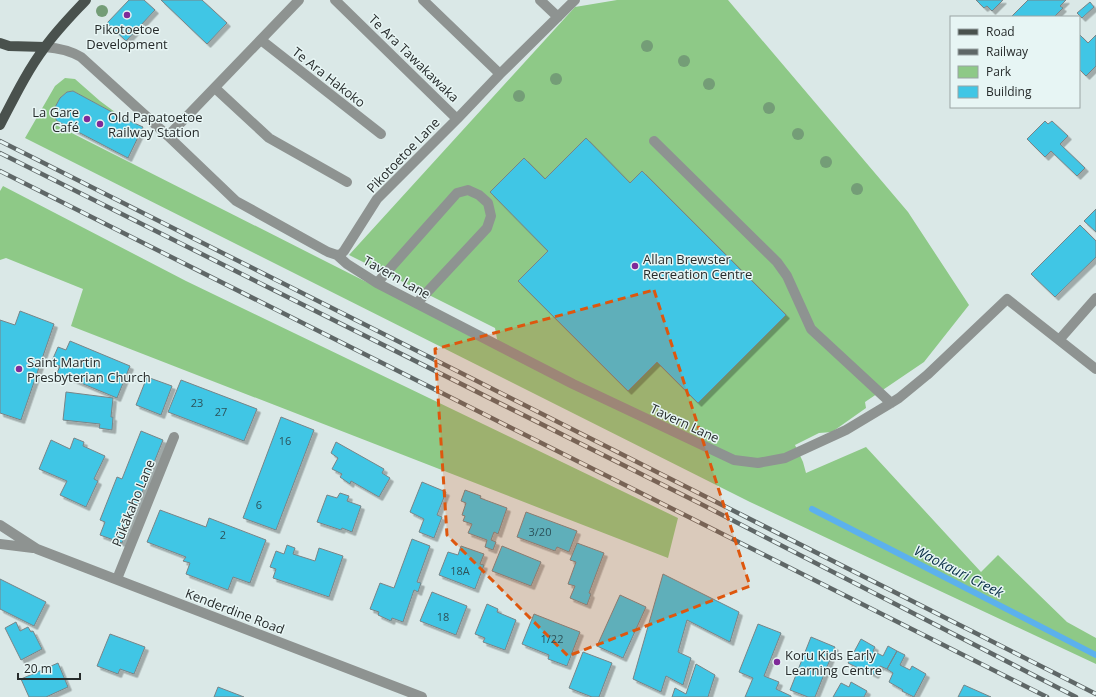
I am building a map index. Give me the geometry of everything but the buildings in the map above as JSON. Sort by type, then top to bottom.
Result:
[{"type":"main road","points":[[0,125],[24,79],[44,47],[86,0]]},
{"type":"main road","points":[[0,43],[9,46],[44,47]]},
{"type":"street","points":[[168,136],[299,0]]},
{"type":"street","name":"Te Ara Tawakawaka","points":[[335,0],[457,118]]},
{"type":"street","points":[[423,0],[500,74]]},
{"type":"street","points":[[540,0],[558,17]]},
{"type":"street","name":"Pikotoetoe Lane","points":[[337,255],[344,251],[377,199],[575,0]]},
{"type":"street","name":"Te Ara Hakoko","points":[[261,40],[381,134]]},
{"type":"street","points":[[44,47],[65,49],[81,57],[168,136],[236,201],[328,252],[337,255]]},
{"type":"street","points":[[215,88],[269,138],[347,182]]},
{"type":"street","points":[[654,141],[777,262],[787,276],[811,329],[891,403]]},
{"type":"street","points":[[377,283],[457,193],[468,190],[479,195],[488,204],[491,216],[487,228],[417,303]]},
{"type":"street","name":"Tavern Lane","points":[[337,255],[347,264],[377,283],[573,384],[734,460],[758,463],[785,458],[846,430],[899,398],[927,375],[1007,299],[1059,340]]},
{"type":"street","points":[[1096,298],[1059,340],[1096,369]]},
{"type":"street","name":"Pūkākaho Lane","points":[[117,579],[174,437]]},
{"type":"street","name":"Kenderdine Road","points":[[0,525],[37,549],[422,697]]},
{"type":"street","name":"Kenderdine Road","points":[[0,544],[37,549]]},
{"type":"highlighted area","points":[[654,290],[750,586],[568,656],[447,535],[435,349]]},
{"type":"green space","points":[[617,0],[728,0],[908,212],[969,305],[924,362],[865,402],[866,408],[832,432],[819,433],[795,445],[803,462],[806,473],[866,447],[981,572],[998,555],[1067,622],[1096,638],[1096,664],[750,502],[25,138],[55,86],[65,78],[75,79],[100,101],[123,118],[73,91],[67,92],[60,98],[54,109],[54,116],[57,121],[52,123],[503,351],[497,339],[495,328],[349,255],[575,7]]},
{"type":"green space","points":[[3,186],[186,281],[678,518],[668,558],[71,326],[83,289],[6,258],[0,260],[0,191]]},
{"type":"waterway","name":"Waokauri Creek","points":[[812,509],[1096,655]]},
{"type":"railway","points":[[0,141],[1096,694]]},
{"type":"railway","points":[[0,153],[699,503],[1076,697]]},
{"type":"railway","points":[[0,171],[1047,697]]},
{"type":"place","name":"Pikotoetoe Development","points":[[127,15]]},
{"type":"place","name":"La Gare Café","points":[[87,119]]},
{"type":"place","name":"Old Papatoetoe Railway Station","points":[[100,124]]},
{"type":"place","name":"Allan Brewster Recreation Centre","points":[[635,266]]},
{"type":"place","name":"Saint Martin Presbyterian Church","points":[[19,369]]},
{"type":"place","name":"Koru Kids Early Learning Centre","points":[[777,662]]}]
